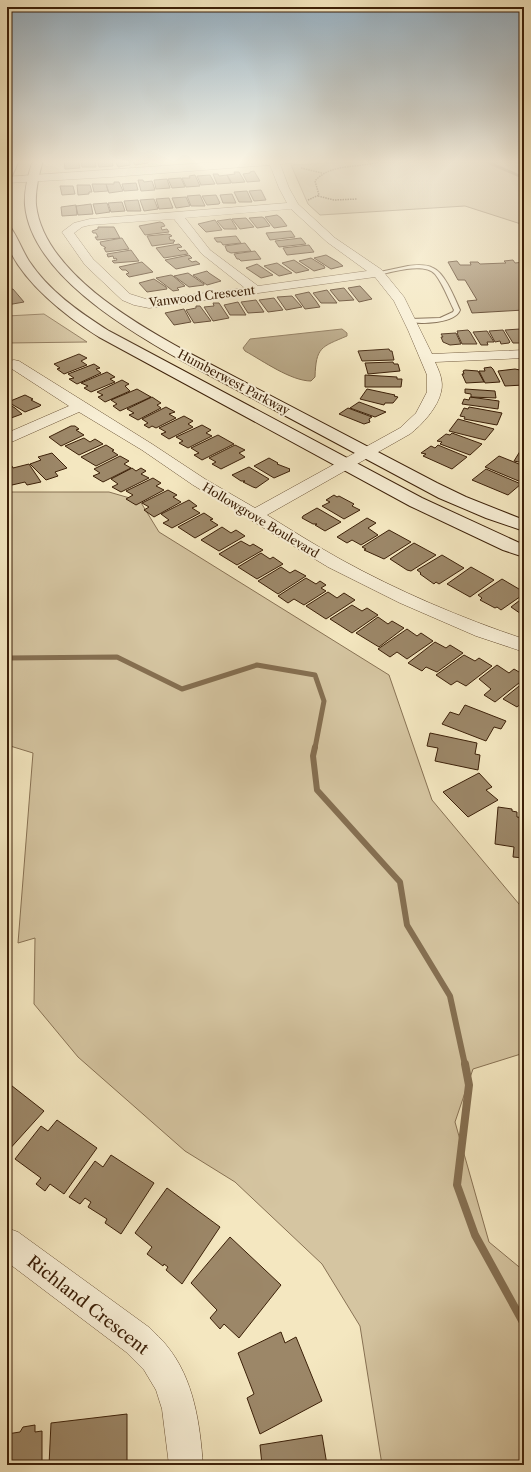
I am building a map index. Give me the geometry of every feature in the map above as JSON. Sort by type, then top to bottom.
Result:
[{"type":"main road","name":"Humberwest Parkway","points":[[38,229],[47,247],[75,281],[108,310],[161,343],[460,501],[524,526]]},
{"type":"main road","name":"Humberwest Parkway","points":[[7,231],[19,255],[37,279],[56,300],[78,318],[126,347],[416,502],[508,546],[524,551]]},
{"type":"street","name":"Vanwood Crescent","points":[[73,229],[68,232],[89,262],[126,298],[149,304],[378,273]]},
{"type":"street","points":[[188,229],[206,252],[256,290]]},
{"type":"street","points":[[255,515],[369,452],[414,424],[428,407],[434,392],[434,375],[428,358],[400,300],[378,273],[331,240],[319,229]]},
{"type":"street","points":[[428,358],[524,354]]},
{"type":"street","name":"Hollowgrove Boulevard","points":[[14,364],[147,447],[199,482],[367,581],[477,629],[524,646]]},
{"type":"street","points":[[7,439],[81,406]]},
{"type":"street","name":"Richland Crescent","points":[[7,1243],[138,1340],[156,1358],[170,1382],[179,1405],[186,1465]]},
{"type":"lane","points":[[378,273],[418,266],[428,268],[437,273],[457,310],[456,313],[449,318],[410,321]]},
{"type":"shaded area","points":[[44,314],[87,342],[7,343],[7,316]]},
{"type":"shaded area","points":[[342,329],[347,333],[347,336],[322,349],[317,359],[315,377],[311,381],[295,378],[286,374],[245,351],[243,348],[250,339]]},
{"type":"shaded area","points":[[7,492],[109,492],[140,501],[159,532],[389,675],[432,800],[524,910],[524,1053],[473,1069],[455,1122],[489,1242],[524,1271],[524,1465],[382,1465],[360,1326],[322,1264],[235,1182],[185,1151],[78,1057],[34,1004],[35,938],[18,943],[33,753],[7,745]]},
{"type":"building","points":[[98,229],[115,229],[120,238],[97,240],[95,237],[98,237],[96,233],[93,233],[92,231]]},
{"type":"building","points":[[141,229],[167,229],[169,232],[145,235]]},
{"type":"building","points":[[203,229],[221,229],[222,230],[206,232]]},
{"type":"building","points":[[291,231],[295,237],[270,240],[266,233]]},
{"type":"building","points":[[168,234],[172,236],[169,237],[170,240],[175,241],[173,242],[174,243],[152,246],[147,236]]},
{"type":"building","points":[[236,236],[241,243],[223,245],[221,242],[217,242],[214,238]]},
{"type":"building","points":[[122,238],[129,249],[106,252],[104,248],[106,248],[101,245],[100,242]]},
{"type":"building","points":[[301,238],[306,244],[279,247],[275,241]]},
{"type":"building","points":[[245,243],[251,251],[231,253],[227,251],[225,246]]},
{"type":"building","points":[[179,244],[182,247],[177,248],[180,251],[185,250],[188,254],[164,258],[156,248]]},
{"type":"building","points":[[309,245],[314,252],[287,255],[283,248]]},
{"type":"building","points":[[131,250],[139,261],[114,263],[112,261],[117,260],[116,258],[114,259],[113,256],[108,257],[107,254]]},
{"type":"building","points":[[255,251],[261,259],[241,261],[237,259],[234,254]]},
{"type":"building","points":[[189,255],[192,258],[188,259],[192,262],[196,261],[200,264],[176,269],[165,260]]},
{"type":"building","points":[[326,255],[343,266],[331,269],[314,258]]},
{"type":"building","points":[[311,258],[325,268],[314,271],[299,261]]},
{"type":"building","points":[[294,260],[309,270],[296,273],[282,263]]},
{"type":"building","points":[[513,260],[515,263],[524,262],[524,310],[472,313],[467,301],[477,300],[465,280],[458,280],[448,262],[457,261],[460,265],[471,265],[470,262],[478,262],[480,264],[506,263],[504,261]]},
{"type":"building","points":[[142,262],[153,272],[129,277],[126,274],[129,273],[126,270],[122,270],[119,267]]},
{"type":"building","points":[[277,263],[292,273],[279,276],[264,266]]},
{"type":"building","points":[[257,264],[273,275],[261,278],[246,268]]},
{"type":"building","points":[[207,271],[221,281],[207,285],[193,275]]},
{"type":"building","points":[[188,273],[204,285],[189,287],[174,276]]},
{"type":"building","points":[[171,275],[185,286],[177,288],[179,290],[173,291],[156,278]]},
{"type":"building","points":[[154,279],[167,289],[147,292],[139,283]]},
{"type":"building","points":[[360,286],[372,299],[359,302],[348,288]]},
{"type":"building","points":[[344,288],[354,300],[339,301],[330,290]]},
{"type":"building","points":[[13,289],[24,302],[7,305],[7,290]]},
{"type":"building","points":[[327,290],[337,303],[321,303],[313,293]]},
{"type":"building","points":[[309,292],[320,307],[305,309],[295,295]]},
{"type":"building","points":[[292,296],[302,307],[286,310],[277,297]]},
{"type":"building","points":[[274,298],[283,310],[268,312],[259,300]]},
{"type":"building","points":[[256,300],[264,312],[248,313],[241,302]]},
{"type":"building","points":[[238,302],[246,315],[230,315],[224,305]]},
{"type":"building","points":[[213,303],[219,303],[229,318],[213,321],[204,307],[214,306]]},
{"type":"building","points":[[196,306],[200,306],[211,321],[194,323],[186,310],[196,308]]},
{"type":"building","points":[[184,309],[191,322],[174,325],[165,313]]},
{"type":"building","points":[[520,329],[524,340],[520,340],[522,343],[513,343],[505,330]]},
{"type":"building","points":[[468,330],[477,344],[462,344],[457,331]]},
{"type":"building","points":[[503,330],[510,342],[501,344],[500,341],[495,342],[489,331]]},
{"type":"building","points":[[487,331],[494,342],[487,342],[488,345],[481,345],[473,332]]},
{"type":"building","points":[[456,333],[461,344],[450,345],[443,342],[441,337],[443,337],[441,334]]},
{"type":"building","points":[[389,349],[392,351],[394,360],[362,361],[358,351]]},
{"type":"building","points":[[79,354],[87,358],[81,361],[87,365],[64,374],[57,369],[60,368],[54,364]]},
{"type":"building","points":[[393,362],[394,364],[398,364],[400,371],[368,374],[365,363]]},
{"type":"building","points":[[94,364],[100,368],[96,369],[101,373],[77,384],[69,379],[74,378],[68,374]]},
{"type":"building","points":[[491,367],[500,382],[485,383],[479,371],[485,371],[484,368]]},
{"type":"building","points":[[515,369],[520,370],[524,378],[524,385],[505,386],[498,371]]},
{"type":"building","points":[[463,371],[478,371],[484,382],[466,383],[462,374],[464,374]]},
{"type":"building","points":[[107,372],[115,377],[110,379],[115,382],[91,392],[84,388],[88,386],[81,383]]},
{"type":"building","points":[[365,375],[397,377],[397,379],[402,379],[401,387],[365,387]]},
{"type":"building","points":[[122,380],[129,384],[125,386],[130,391],[105,402],[98,397],[103,395],[97,392]]},
{"type":"building","points":[[137,389],[151,397],[120,411],[113,406],[117,404],[111,400]]},
{"type":"building","points":[[367,389],[398,397],[393,403],[385,403],[384,405],[360,399]]},
{"type":"building","points":[[465,389],[495,391],[496,398],[471,397],[471,394],[465,393]]},
{"type":"building","points":[[25,395],[41,405],[25,412],[8,402]]},
{"type":"building","points":[[152,397],[161,403],[157,405],[161,408],[138,420],[129,415],[134,413],[127,409]]},
{"type":"building","points":[[470,397],[499,401],[498,409],[462,404],[464,399],[469,400]]},
{"type":"building","points":[[359,402],[386,412],[375,417],[350,408]]},
{"type":"building","points":[[7,403],[15,408],[22,414],[7,418]]},
{"type":"building","points":[[166,407],[175,412],[169,414],[176,418],[156,428],[152,426],[149,428],[144,425],[148,423],[142,419]]},
{"type":"building","points":[[469,407],[502,413],[497,425],[464,419],[465,417],[460,416],[464,408],[468,409]]},
{"type":"building","points":[[348,408],[372,417],[369,419],[370,422],[364,424],[339,414]]},
{"type":"building","points":[[184,416],[193,421],[188,424],[193,427],[169,439],[161,434],[166,432],[159,428]]},
{"type":"building","points":[[458,419],[494,429],[485,440],[449,431]]},
{"type":"building","points":[[202,425],[211,430],[206,433],[212,436],[188,448],[179,443],[183,441],[176,437]]},
{"type":"building","points":[[71,426],[75,426],[79,429],[76,430],[84,435],[61,446],[49,437]]},
{"type":"building","points":[[452,433],[482,444],[470,455],[440,444],[442,442],[437,441],[446,434],[450,435]]},
{"type":"building","points":[[218,435],[234,444],[202,460],[194,455],[199,453],[191,448]]},
{"type":"building","points":[[84,438],[90,442],[95,439],[103,444],[79,455],[65,446]]},
{"type":"building","points":[[106,445],[114,450],[112,451],[118,455],[96,466],[81,457]]},
{"type":"building","points":[[235,445],[245,450],[239,453],[245,457],[221,469],[212,464],[216,462],[209,458]]},
{"type":"building","points":[[438,445],[467,457],[452,469],[423,456],[426,454],[421,453],[431,446],[435,448]]},
{"type":"building","points":[[522,448],[524,449],[524,463],[514,461]]},
{"type":"building","points":[[52,453],[67,468],[55,472],[58,476],[46,480],[30,464],[41,460],[38,457]]},
{"type":"building","points":[[120,456],[129,461],[124,464],[131,468],[103,482],[93,476],[100,473],[94,469]]},
{"type":"building","points":[[499,456],[524,466],[524,479],[521,482],[485,467]]},
{"type":"building","points":[[269,458],[278,463],[277,464],[290,469],[290,471],[274,478],[254,466]]},
{"type":"building","points":[[29,464],[41,482],[27,485],[25,482],[12,485],[7,477],[7,467],[12,466],[13,468]]},
{"type":"building","points":[[249,467],[269,479],[256,488],[232,475]]},
{"type":"building","points":[[132,468],[136,471],[141,468],[146,471],[141,474],[149,478],[121,492],[112,487],[118,484],[111,479]]},
{"type":"building","points":[[486,469],[521,484],[508,495],[472,480]]},
{"type":"building","points":[[153,478],[161,483],[156,486],[164,490],[136,505],[126,499],[133,495],[126,491]]},
{"type":"building","points":[[168,490],[177,495],[173,497],[181,502],[154,517],[144,510],[149,507],[142,503]]},
{"type":"building","points":[[334,495],[354,504],[352,506],[360,510],[344,519],[322,506],[330,502],[326,500]]},
{"type":"building","points":[[189,500],[197,506],[192,508],[200,513],[172,528],[163,523],[169,520],[161,514]]},
{"type":"building","points":[[317,508],[341,522],[325,531],[315,525],[317,524],[313,524],[302,518]]},
{"type":"building","points":[[204,513],[213,519],[210,520],[218,525],[195,538],[178,527]]},
{"type":"building","points":[[367,518],[376,523],[368,528],[378,535],[361,545],[352,540],[347,543],[337,537]]},
{"type":"building","points":[[222,527],[231,533],[236,530],[245,536],[219,551],[201,540]]},
{"type":"building","points":[[389,530],[411,542],[384,559],[364,550],[366,549],[362,547]]},
{"type":"building","points":[[241,541],[250,546],[253,544],[263,550],[237,565],[219,554]]},
{"type":"building","points":[[414,543],[436,555],[411,571],[390,559]]},
{"type":"building","points":[[261,553],[270,559],[273,557],[283,564],[257,579],[238,567]]},
{"type":"building","points":[[442,555],[464,568],[439,584],[436,582],[434,584],[417,570]]},
{"type":"building","points":[[281,567],[290,573],[295,570],[306,576],[278,594],[258,581]]},
{"type":"building","points":[[471,567],[494,580],[470,597],[447,584]]},
{"type":"building","points":[[306,578],[316,584],[320,581],[326,585],[321,588],[326,591],[304,605],[294,599],[288,603],[278,596]]},
{"type":"building","points":[[502,579],[524,592],[524,594],[501,610],[480,600],[482,598],[478,595]]},
{"type":"building","points":[[328,592],[337,598],[344,593],[355,600],[326,619],[306,606]]},
{"type":"building","points":[[524,597],[524,616],[511,607]]},
{"type":"building","points":[[352,605],[362,611],[367,608],[378,615],[352,633],[330,619]]},
{"type":"building","points":[[378,617],[388,624],[392,621],[404,628],[379,647],[356,633]]},
{"type":"building","points":[[407,629],[417,636],[421,633],[433,641],[407,659],[397,652],[390,657],[378,649]]},
{"type":"building","points":[[435,642],[446,648],[450,645],[463,653],[437,672],[426,667],[422,671],[408,663]]},
{"type":"building","points":[[464,655],[475,661],[479,658],[492,666],[466,686],[457,681],[451,685],[436,675]]},
{"type":"building","points":[[497,665],[509,673],[514,669],[524,675],[524,679],[495,702],[484,695],[491,689],[479,679]]},
{"type":"building","points":[[524,682],[524,703],[523,702],[517,707],[503,699]]},
{"type":"building","points":[[465,705],[506,721],[501,729],[494,727],[486,741],[442,724],[450,712],[459,715]]},
{"type":"building","points":[[430,733],[477,743],[475,754],[480,755],[478,770],[435,761],[438,748],[427,746]]},
{"type":"building","points":[[479,773],[492,787],[486,790],[498,800],[468,817],[443,792]]},
{"type":"building","points":[[498,807],[512,809],[512,811],[517,812],[517,817],[524,818],[524,858],[513,857],[514,847],[495,844]]},
{"type":"building","points":[[7,1082],[44,1111],[7,1152]]},
{"type":"building","points":[[57,1120],[97,1148],[64,1194],[50,1184],[45,1191],[36,1184],[41,1178],[15,1159],[41,1126],[48,1131]]},
{"type":"building","points":[[111,1155],[154,1183],[121,1234],[105,1223],[107,1219],[88,1207],[91,1202],[85,1198],[80,1204],[69,1197],[95,1161],[103,1167]]},
{"type":"building","points":[[167,1188],[220,1227],[182,1284],[166,1270],[168,1267],[164,1264],[163,1266],[147,1254],[152,1247],[135,1233]]},
{"type":"building","points":[[230,1237],[281,1285],[239,1338],[224,1324],[220,1329],[210,1318],[217,1310],[191,1283]]},
{"type":"building","points":[[281,1332],[285,1343],[296,1337],[322,1401],[260,1434],[247,1398],[254,1394],[238,1353]]},
{"type":"building","points":[[127,1414],[127,1465],[49,1465],[51,1423]]},
{"type":"building","points":[[35,1425],[35,1432],[42,1431],[42,1465],[7,1465],[7,1434],[20,1432],[23,1427]]},
{"type":"building","points":[[322,1435],[327,1465],[262,1465],[260,1445]]},
{"type":"waterway","points":[[7,658],[117,657],[182,689],[257,665],[315,675],[324,701],[315,748]]},
{"type":"waterway","points":[[315,747],[313,756],[317,790],[400,882],[407,925],[450,996],[465,1065]]},
{"type":"waterway","points":[[465,1064],[469,1085],[457,1185],[475,1235],[524,1324]]}]
